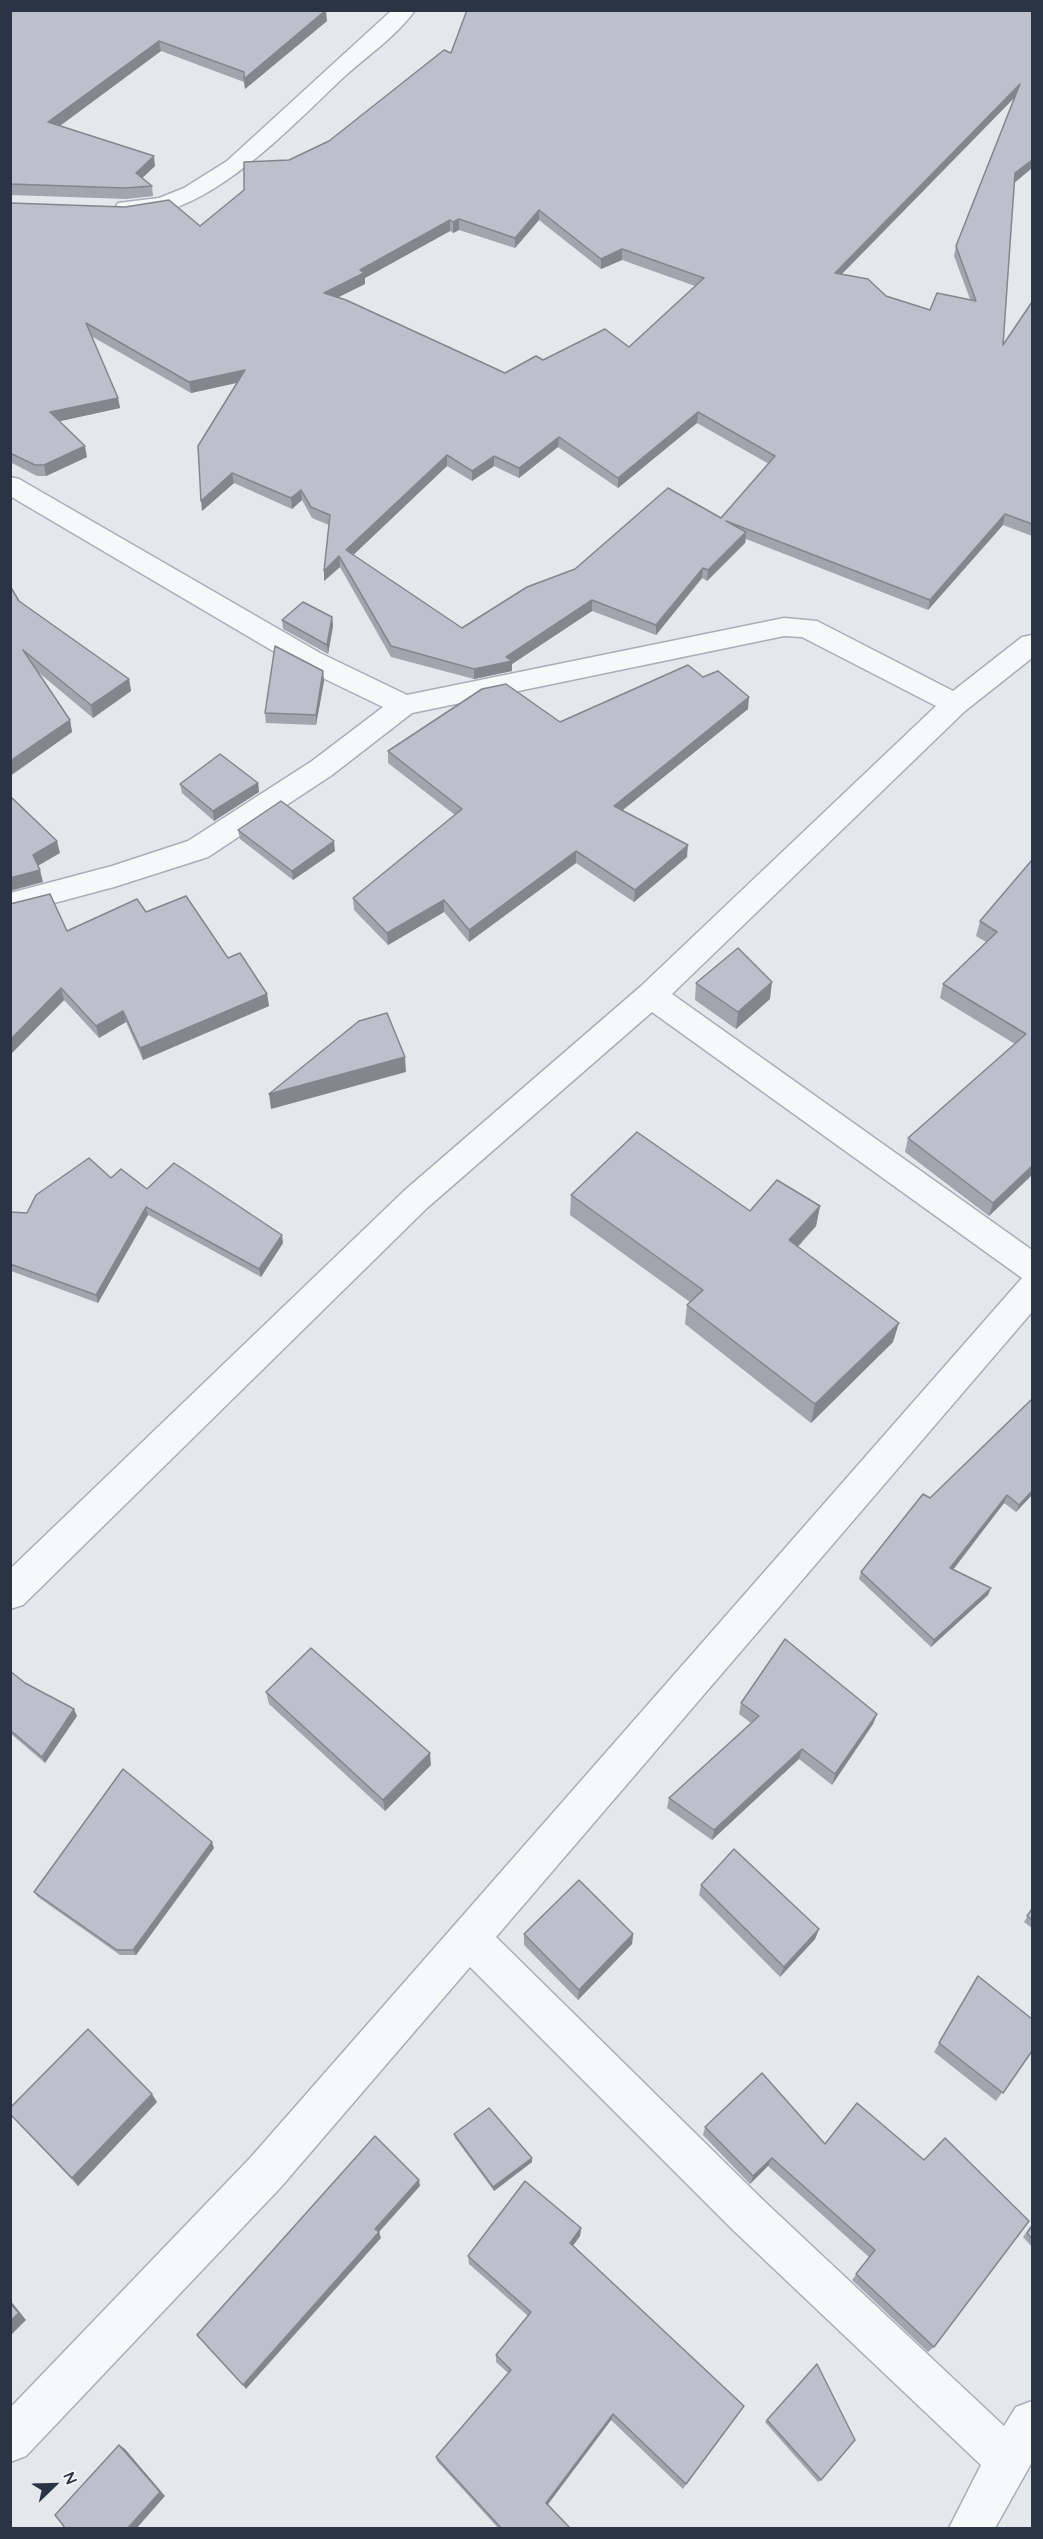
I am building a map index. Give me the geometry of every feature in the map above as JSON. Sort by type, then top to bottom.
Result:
[{"type":"street","points":[[104,207],[163,204],[192,193],[235,166],[405,10]]},
{"type":"street","points":[[10,485],[310,660],[404,705]]},
{"type":"street","points":[[13,903],[114,876],[198,849],[322,768],[404,705],[784,627],[807,628],[955,704]]},
{"type":"street","points":[[10,1593],[416,1199],[651,995],[955,704],[1032,644]]},
{"type":"street","points":[[651,995],[1032,1268]]},
{"type":"street","points":[[10,2440],[266,2172],[1032,1289]]},
{"type":"street","points":[[469,1938],[748,2215],[1008,2460]]},
{"type":"street","points":[[971,2529],[1008,2460],[1032,2423]]},
{"type":"building","points":[[10,10],[326,10],[244,79],[244,72],[159,41],[48,122],[154,156],[136,173],[152,186],[125,188],[10,184]]},
{"type":"building","points":[[467,10],[1032,10],[1032,160],[1015,173],[1003,345],[1032,302],[1032,524],[1005,514],[930,600],[726,521],[746,532],[708,570],[703,568],[656,625],[592,600],[506,657],[512,661],[474,669],[391,646],[339,556],[324,571],[330,515],[311,507],[301,490],[291,498],[232,473],[201,501],[198,446],[245,370],[189,382],[86,323],[118,398],[50,412],[85,446],[44,465],[35,465],[10,453],[10,203],[125,207],[169,200],[200,226],[244,190],[244,162],[289,160],[329,141],[444,50],[451,53]],"holes":[[[1020,84],[956,246],[976,301],[937,293],[930,310],[886,296],[868,279],[835,273]],[[539,210],[601,259],[622,249],[704,278],[629,347],[605,329],[543,360],[536,356],[505,373],[346,300],[324,293],[364,273],[360,270],[450,220],[453,222],[459,219],[515,238]],[[698,412],[775,456],[721,518],[668,488],[575,569],[527,587],[462,628],[346,550],[447,455],[472,471],[494,456],[519,468],[559,437],[618,478]]]},
{"type":"building","points":[[10,586],[19,601],[129,679],[91,705],[23,650],[70,720],[10,761]]},
{"type":"building","points":[[303,602],[332,617],[327,645],[282,620]]},
{"type":"building","points":[[275,646],[323,671],[316,715],[265,713]]},
{"type":"building","points":[[688,665],[703,677],[718,671],[749,697],[614,806],[688,845],[635,890],[576,851],[469,930],[444,900],[387,933],[353,898],[462,809],[388,751],[482,689],[506,684],[560,722]]},
{"type":"building","points":[[220,754],[258,783],[213,811],[180,784]]},
{"type":"building","points":[[10,796],[57,841],[33,855],[40,870],[10,878]]},
{"type":"building","points":[[281,801],[334,841],[292,871],[238,830]]},
{"type":"building","points":[[1032,860],[1032,1166],[993,1203],[908,1138],[1026,1034],[943,984],[997,932],[980,921]]},
{"type":"building","points":[[50,894],[67,931],[137,899],[146,912],[186,896],[228,958],[240,953],[267,994],[140,1048],[123,1011],[96,1026],[61,988],[10,1040],[10,904]]},
{"type":"building","points":[[738,948],[772,982],[738,1012],[696,983]]},
{"type":"building","points":[[387,1013],[405,1057],[269,1094],[359,1021]]},
{"type":"building","points":[[637,1132],[750,1211],[777,1180],[820,1206],[789,1240],[899,1323],[815,1404],[687,1305],[703,1290],[571,1195]]},
{"type":"building","points":[[89,1158],[111,1178],[121,1169],[147,1189],[174,1163],[282,1235],[259,1269],[146,1207],[96,1295],[10,1264],[10,1212],[27,1213],[36,1195]]},
{"type":"building","points":[[1031,1400],[1032,1491],[1019,1505],[1007,1495],[950,1568],[991,1588],[934,1640],[861,1572],[923,1494],[930,1498]]},
{"type":"building","points":[[785,1639],[877,1714],[835,1774],[802,1749],[714,1830],[669,1798],[759,1716],[741,1703]]},
{"type":"building","points":[[311,1648],[430,1753],[383,1800],[266,1692]]},
{"type":"building","points":[[10,1671],[25,1683],[74,1709],[42,1757],[10,1730]]},
{"type":"building","points":[[123,1769],[212,1842],[133,1950],[117,1950],[34,1892]]},
{"type":"building","points":[[734,1849],[819,1929],[784,1967],[701,1885]]},
{"type":"building","points":[[579,1880],[633,1934],[579,1990],[524,1934]]},
{"type":"building","points":[[1032,1909],[1032,1920],[1027,1916]]},
{"type":"building","points":[[978,1976],[1032,2019],[1032,2051],[1003,2093],[939,2043]]},
{"type":"building","points":[[88,2029],[152,2094],[72,2178],[10,2114],[10,2108]]},
{"type":"building","points":[[762,2073],[825,2144],[857,2103],[924,2160],[945,2138],[1029,2221],[934,2347],[856,2274],[875,2250],[772,2158],[753,2176],[705,2127]]},
{"type":"building","points":[[489,2108],[532,2158],[493,2187],[454,2134]]},
{"type":"building","points":[[375,2136],[419,2180],[375,2229],[379,2232],[243,2385],[197,2335]]},
{"type":"building","points":[[525,2181],[581,2228],[570,2243],[744,2406],[686,2484],[613,2414],[546,2503],[571,2529],[502,2529],[436,2457],[511,2370],[496,2355],[531,2312],[468,2256]]},
{"type":"building","points":[[1032,2226],[1032,2239],[1027,2233]]},
{"type":"building","points":[[10,2303],[19,2313],[10,2321]]},
{"type":"building","points":[[817,2364],[855,2440],[821,2480],[767,2420]]},
{"type":"building","points":[[119,2445],[160,2492],[127,2529],[66,2529],[55,2515]]}]
